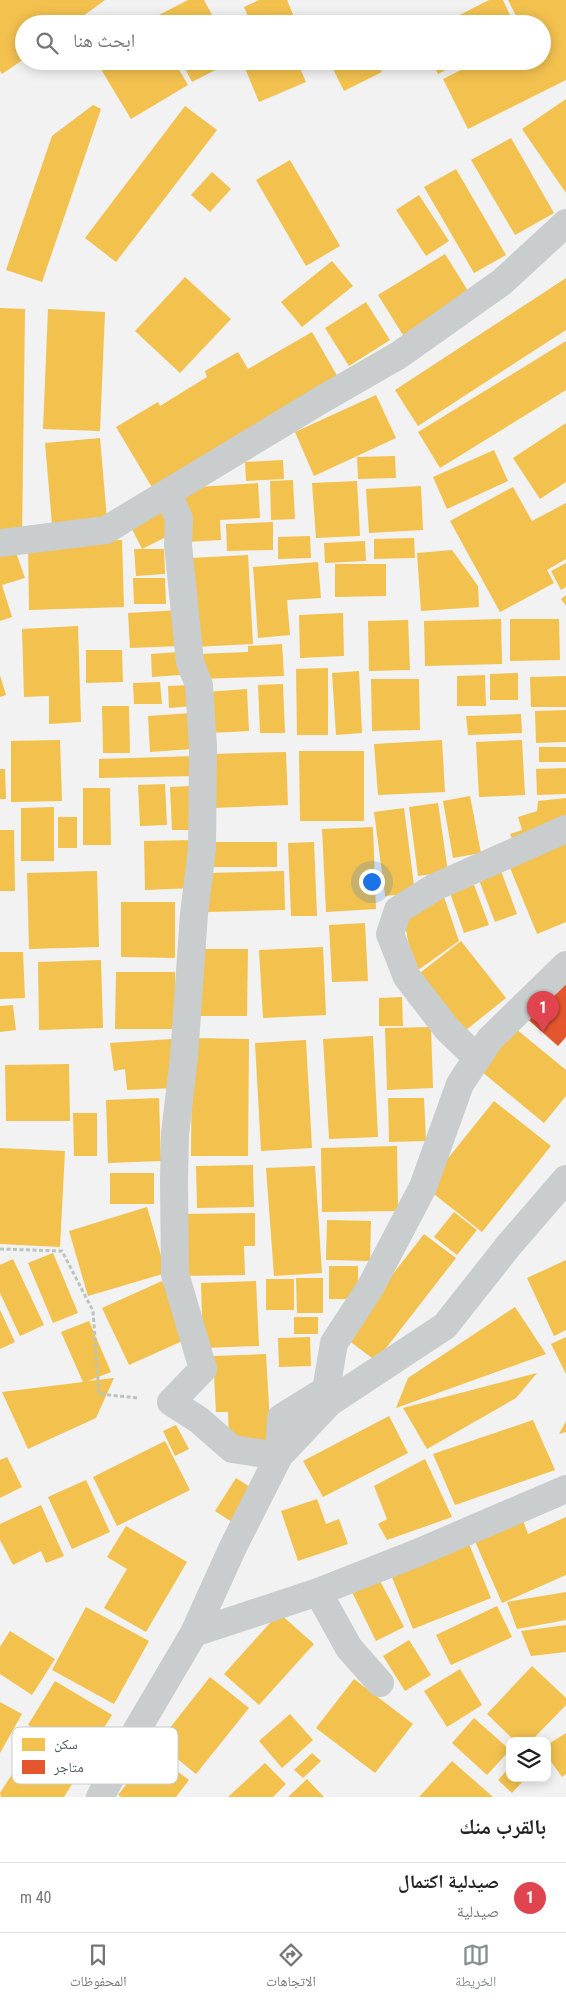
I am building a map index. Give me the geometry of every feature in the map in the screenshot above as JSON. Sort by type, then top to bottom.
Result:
[{"type":"street","points":[[0,543],[106,530],[399,355],[502,282],[566,223]]},
{"type":"street","points":[[168,493],[179,519],[178,545],[190,662],[199,685],[204,747],[202,849],[194,914],[184,1057],[175,1134],[174,1181],[175,1274],[203,1369],[172,1402],[199,1420],[232,1449],[279,1456]]},
{"type":"street","points":[[476,1057],[447,1029],[407,977],[390,934],[398,910],[435,886],[566,829]]},
{"type":"street","points":[[279,1456],[281,1418],[326,1390],[334,1343],[370,1288],[423,1187],[460,1084],[476,1057],[490,1039],[566,965]]},
{"type":"street","points":[[139,1727],[194,1633],[233,1547],[279,1456],[330,1402],[446,1326],[509,1245],[566,1179]]},
{"type":"street","points":[[194,1633],[318,1592],[417,1554],[566,1489]]},
{"type":"street","points":[[318,1592],[349,1648],[380,1683]]},
{"type":"street","points":[[100,1797],[107,1784]]},
{"type":"path","points":[[0,1248],[62,1251],[93,1311],[99,1394],[172,1402]]},
{"type":"building: سكن","points":[[0,0],[105,0],[84,15],[15,15],[15,65],[2,74],[0,71]]},
{"type":"building: سكن","points":[[188,0],[204,0],[212,15],[159,15]]},
{"type":"building: سكن","points":[[259,0],[287,0],[293,15],[247,15],[244,7]]},
{"type":"building: سكن","points":[[489,0],[503,0],[510,15],[460,15]]},
{"type":"building: سكن","points":[[508,0],[566,0],[566,80],[468,129],[443,79],[461,70],[551,70],[551,15],[516,15]]},
{"type":"building: سكن","points":[[101,70],[179,70],[188,85],[131,119]]},
{"type":"building: سكن","points":[[186,70],[215,70],[192,82]]},
{"type":"building: سكن","points":[[246,70],[301,70],[306,82],[259,102]]},
{"type":"building: سكن","points":[[334,70],[381,70],[382,72],[344,91]]},
{"type":"building: سكن","points":[[436,70],[446,70],[438,74]]},
{"type":"building: سكن","points":[[566,99],[566,193],[522,129]]},
{"type":"building: سكن","points":[[93,105],[101,109],[42,282],[6,270],[52,136]]},
{"type":"building: سكن","points":[[185,106],[217,130],[116,262],[85,238]]},
{"type":"building: سكن","points":[[511,138],[554,213],[515,235],[471,160]]},
{"type":"building: سكن","points":[[290,160],[340,246],[306,266],[256,180]]},
{"type":"building: سكن","points":[[456,169],[506,255],[474,273],[424,187]]},
{"type":"building: سكن","points":[[212,172],[231,189],[210,212],[191,195]]},
{"type":"building: سكن","points":[[419,195],[449,241],[426,256],[396,210]]},
{"type":"building: سكن","points":[[445,254],[470,294],[403,335],[378,295]]},
{"type":"building: سكن","points":[[332,261],[353,286],[302,327],[281,302]]},
{"type":"building: سكن","points":[[185,277],[231,319],[180,373],[135,331]]},
{"type":"building: سكن","points":[[566,278],[566,330],[418,426],[395,390]]},
{"type":"building: سكن","points":[[366,302],[390,340],[349,366],[325,328]]},
{"type":"building: سكن","points":[[0,308],[25,309],[22,539],[0,538]]},
{"type":"building: سكن","points":[[48,309],[105,312],[100,431],[43,429]]},
{"type":"building: سكن","points":[[312,332],[339,379],[153,489],[116,427],[158,402],[160,406],[207,377],[205,371],[238,352],[248,369]]},
{"type":"building: سكن","points":[[566,341],[566,390],[440,468],[418,432]]},
{"type":"building: سكن","points":[[376,395],[396,438],[314,476],[295,432]]},
{"type":"building: سكن","points":[[566,423],[566,482],[540,499],[513,458]]},
{"type":"building: سكن","points":[[100,438],[107,519],[52,524],[45,443]]},
{"type":"building: سكن","points":[[494,450],[508,481],[447,509],[433,477]]},
{"type":"building: سكن","points":[[395,456],[396,478],[358,479],[357,457]]},
{"type":"building: سكن","points":[[283,460],[284,479],[246,481],[245,462]]},
{"type":"building: سكن","points":[[293,480],[295,519],[271,520],[270,481]]},
{"type":"building: سكن","points":[[357,481],[360,536],[316,538],[312,483]]},
{"type":"building: سكن","points":[[258,483],[260,518],[220,520],[221,540],[185,542],[183,488]]},
{"type":"building: سكن","points":[[421,486],[423,530],[369,533],[366,489]]},
{"type":"building: سكن","points":[[513,487],[532,521],[566,503],[566,559],[547,570],[554,583],[500,612],[450,521]]},
{"type":"building: سكن","points":[[163,506],[176,532],[142,549],[129,523]]},
{"type":"building: سكن","points":[[273,522],[273,550],[227,551],[226,524]]},
{"type":"building: سكن","points":[[310,536],[311,558],[278,559],[278,537]]},
{"type":"building: سكن","points":[[414,538],[415,558],[374,559],[374,539]]},
{"type":"building: سكن","points":[[122,540],[124,607],[29,610],[28,543]]},
{"type":"building: سكن","points":[[365,541],[366,561],[325,563],[324,543]]},
{"type":"building: سكن","points":[[13,544],[25,578],[2,585],[12,617],[0,621],[0,548]]},
{"type":"building: سكن","points":[[134,549],[164,549],[165,574],[136,576]]},
{"type":"building: سكن","points":[[452,550],[478,586],[479,607],[421,611],[417,553]]},
{"type":"building: سكن","points":[[248,555],[253,644],[195,647],[191,558]]},
{"type":"building: سكن","points":[[318,562],[321,598],[287,600],[290,635],[258,638],[253,567]]},
{"type":"building: سكن","points":[[566,563],[566,587],[561,590],[551,571]]},
{"type":"building: سكن","points":[[335,564],[386,564],[386,596],[335,597]]},
{"type":"building: سكن","points":[[133,578],[165,578],[166,604],[134,604]]},
{"type":"building: سكن","points":[[566,595],[566,606],[561,599]]},
{"type":"building: سكن","points":[[179,610],[181,646],[130,648],[128,613]]},
{"type":"building: سكن","points":[[343,613],[344,656],[300,658],[299,615]]},
{"type":"building: سكن","points":[[501,619],[502,664],[425,666],[424,621]]},
{"type":"building: سكن","points":[[510,619],[559,619],[560,660],[510,661]]},
{"type":"building: سكن","points":[[408,620],[410,670],[369,671],[368,621]]},
{"type":"building: سكن","points":[[78,626],[81,722],[49,724],[49,696],[24,697],[22,629]]},
{"type":"building: سكن","points":[[282,644],[284,676],[199,679],[198,654],[248,652],[248,646]]},
{"type":"building: سكن","points":[[86,650],[122,650],[123,682],[86,683]]},
{"type":"building: سكن","points":[[179,652],[180,675],[152,677],[151,654]]},
{"type":"building: سكن","points":[[328,668],[328,735],[297,735],[296,669]]},
{"type":"building: سكن","points":[[359,671],[362,733],[336,735],[332,673]]},
{"type":"building: سكن","points":[[518,673],[518,700],[490,700],[490,674]]},
{"type":"building: سكن","points":[[0,675],[6,695],[0,697]]},
{"type":"building: سكن","points":[[485,675],[486,706],[457,706],[457,676]]},
{"type":"building: سكن","points":[[566,676],[566,707],[531,707],[530,677]]},
{"type":"building: سكن","points":[[371,679],[419,679],[420,730],[372,731]]},
{"type":"building: سكن","points":[[160,682],[162,704],[134,704],[133,683]]},
{"type":"building: سكن","points":[[283,684],[285,733],[260,733],[258,685]]},
{"type":"building: سكن","points":[[192,685],[193,706],[169,708],[168,686]]},
{"type":"building: سكن","points":[[247,689],[249,731],[209,733],[207,692]]},
{"type":"building: سكن","points":[[102,706],[129,706],[130,753],[103,753]]},
{"type":"building: سكن","points":[[566,710],[566,742],[536,743],[535,711]]},
{"type":"building: سكن","points":[[191,713],[193,749],[150,752],[148,716]]},
{"type":"building: سكن","points":[[521,714],[522,733],[468,735],[466,716]]},
{"type":"building: سكن","points":[[60,740],[62,801],[11,802],[11,741]]},
{"type":"building: سكن","points":[[442,740],[445,792],[378,795],[374,744]]},
{"type":"building: سكن","points":[[522,740],[525,795],[479,797],[476,742]]},
{"type":"building: سكن","points":[[539,747],[566,747],[566,762],[539,762]]},
{"type":"building: سكن","points":[[299,751],[364,751],[364,821],[300,821]]},
{"type":"building: سكن","points":[[286,752],[288,805],[213,808],[211,754]]},
{"type":"building: سكن","points":[[195,756],[195,776],[99,778],[99,759]]},
{"type":"building: سكن","points":[[566,768],[566,794],[537,795],[536,769]]},
{"type":"building: سكن","points":[[0,769],[5,769],[6,799],[0,799]]},
{"type":"building: سكن","points":[[165,784],[167,825],[140,826],[138,785]]},
{"type":"building: سكن","points":[[191,786],[192,830],[172,830],[170,787]]},
{"type":"building: سكن","points":[[83,788],[110,788],[111,845],[83,845]]},
{"type":"building: سكن","points":[[470,796],[481,853],[453,858],[443,801]]},
{"type":"building: سكن","points":[[566,798],[566,824],[515,846],[510,834],[522,830],[518,817],[537,811],[538,801]]},
{"type":"building: سكن","points":[[438,803],[448,872],[418,876],[409,807]]},
{"type":"building: سكن","points":[[54,807],[54,861],[21,861],[21,808]]},
{"type":"building: سكن","points":[[404,808],[415,893],[385,896],[374,812]]},
{"type":"building: سكن","points":[[58,817],[77,817],[77,848],[58,848]]},
{"type":"building: سكن","points":[[373,827],[376,909],[326,912],[322,829]]},
{"type":"building: سكن","points":[[0,830],[14,830],[15,891],[0,891]]},
{"type":"building: سكن","points":[[194,840],[195,888],[145,890],[144,841]]},
{"type":"building: سكن","points":[[566,840],[566,922],[537,934],[508,863]]},
{"type":"building: سكن","points":[[208,842],[277,842],[277,867],[208,867]]},
{"type":"building: سكن","points":[[314,842],[317,916],[291,916],[288,843]]},
{"type":"building: سكن","points":[[97,871],[99,947],[29,949],[27,873]]},
{"type":"building: سكن","points":[[284,871],[285,910],[208,912],[207,873]]},
{"type":"building: سكن","points":[[501,871],[517,914],[495,922],[479,880]]},
{"type":"building: سكن","points":[[474,885],[489,925],[464,933],[450,893]]},
{"type":"building: سكن","points":[[443,894],[459,941],[414,973],[403,914]]},
{"type":"building: سكن","points":[[121,902],[175,902],[175,958],[121,957]]},
{"type":"building: سكن","points":[[365,923],[368,981],[332,982],[329,925]]},
{"type":"building: سكن","points":[[461,941],[506,998],[461,1034],[416,976]]},
{"type":"building: سكن","points":[[323,947],[326,1015],[263,1018],[259,950]]},
{"type":"building: سكن","points":[[199,949],[248,949],[247,1016],[198,1016]]},
{"type":"building: سكن","points":[[0,952],[23,952],[25,998],[0,999]]},
{"type":"building: سكن","points":[[101,960],[103,1028],[39,1030],[38,962]]},
{"type":"building: سكن","points":[[116,972],[175,972],[175,1029],[115,1029]]},
{"type":"building: سكن","points":[[402,997],[403,1026],[379,1026],[379,998]]},
{"type":"building: سكن","points":[[13,1005],[16,1030],[0,1032],[0,1006]]},
{"type":"building: سكن","points":[[431,1027],[433,1088],[387,1090],[385,1028]]},
{"type":"building: سكن","points":[[516,1029],[566,1070],[566,1096],[544,1123],[481,1071]]},
{"type":"building: سكن","points":[[373,1036],[378,1137],[329,1139],[323,1039]]},
{"type":"building: سكن","points":[[192,1038],[249,1039],[248,1156],[191,1156]]},
{"type":"building: سكن","points":[[172,1039],[177,1088],[127,1090],[125,1069],[114,1071],[110,1043]]},
{"type":"building: سكن","points":[[306,1040],[312,1148],[261,1151],[255,1043]]},
{"type":"building: سكن","points":[[69,1064],[70,1121],[6,1121],[5,1065]]},
{"type":"building: سكن","points":[[159,1098],[161,1161],[108,1163],[106,1100]]},
{"type":"building: سكن","points":[[388,1098],[424,1098],[426,1141],[389,1142]]},
{"type":"building: سكن","points":[[494,1101],[551,1146],[482,1232],[425,1187]]},
{"type":"building: سكن","points":[[73,1113],[97,1113],[97,1156],[74,1156]]},
{"type":"building: سكن","points":[[397,1146],[398,1211],[322,1212],[321,1148]]},
{"type":"building: سكن","points":[[0,1148],[65,1151],[60,1247],[0,1244]]},
{"type":"building: سكن","points":[[253,1165],[254,1207],[197,1208],[196,1166]]},
{"type":"building: سكن","points":[[315,1166],[322,1273],[274,1276],[266,1168]]},
{"type":"building: سكن","points":[[110,1173],[154,1173],[154,1204],[110,1204]]},
{"type":"building: سكن","points":[[147,1207],[166,1273],[88,1296],[69,1231]]},
{"type":"building: سكن","points":[[454,1212],[477,1230],[457,1255],[434,1237]]},
{"type":"building: سكن","points":[[255,1213],[255,1246],[244,1246],[245,1275],[180,1276],[179,1214]]},
{"type":"building: سكن","points":[[327,1220],[371,1221],[370,1261],[326,1260]]},
{"type":"building: سكن","points":[[424,1234],[456,1258],[376,1361],[344,1337]]},
{"type":"building: سكن","points":[[53,1253],[78,1313],[53,1323],[28,1263]]},
{"type":"building: سكن","points":[[13,1259],[44,1325],[20,1336],[0,1293],[0,1265]]},
{"type":"building: سكن","points":[[566,1260],[566,1330],[554,1336],[527,1278]]},
{"type":"building: سكن","points":[[329,1266],[358,1266],[358,1299],[329,1299]]},
{"type":"building: سكن","points":[[296,1278],[323,1278],[323,1313],[297,1313]]},
{"type":"building: سكن","points":[[266,1279],[294,1279],[294,1310],[266,1310]]},
{"type":"building: سكن","points":[[162,1281],[189,1338],[129,1365],[102,1308]]},
{"type":"building: سكن","points":[[256,1281],[259,1346],[203,1348],[201,1283]]},
{"type":"building: سكن","points":[[515,1307],[546,1354],[396,1408],[408,1378]]},
{"type":"building: سكن","points":[[0,1310],[15,1342],[0,1349]]},
{"type":"building: سكن","points":[[294,1317],[318,1317],[318,1334],[294,1334]]},
{"type":"building: سكن","points":[[89,1321],[111,1372],[88,1381],[114,1378],[96,1418],[28,1449],[2,1392],[83,1382],[61,1332]]},
{"type":"building: سكن","points":[[310,1337],[311,1366],[279,1367],[278,1338]]},
{"type":"building: سكن","points":[[566,1337],[566,1374],[551,1344]]},
{"type":"building: سكن","points":[[266,1354],[271,1441],[229,1443],[228,1412],[216,1412],[213,1356]]},
{"type":"building: سكن","points":[[537,1373],[516,1398],[427,1449],[403,1408]]},
{"type":"building: سكن","points":[[389,1416],[408,1453],[323,1497],[303,1461]]},
{"type":"building: سكن","points":[[533,1420],[555,1470],[455,1505],[433,1454]]},
{"type":"building: سكن","points":[[566,1421],[566,1432],[559,1434]]},
{"type":"building: سكن","points":[[176,1425],[189,1449],[175,1456],[163,1431]]},
{"type":"building: سكن","points":[[165,1441],[190,1490],[117,1526],[93,1477]]},
{"type":"building: سكن","points":[[7,1457],[22,1487],[0,1498],[0,1460]]},
{"type":"building: سكن","points":[[425,1459],[452,1517],[387,1540],[378,1524],[387,1519],[374,1486]]},
{"type":"building: سكن","points":[[236,1478],[253,1489],[232,1522],[215,1511]]},
{"type":"building: سكن","points":[[86,1480],[110,1532],[72,1549],[48,1497]]},
{"type":"building: سكن","points":[[317,1499],[326,1524],[339,1519],[348,1544],[298,1561],[281,1511]]},
{"type":"building: سكن","points":[[41,1505],[64,1556],[46,1563],[41,1551],[13,1565],[0,1540],[0,1524]]},
{"type":"building: سكن","points":[[566,1517],[566,1575],[502,1603],[474,1539],[522,1518],[528,1534]]},
{"type":"building: سكن","points":[[126,1526],[187,1562],[146,1632],[104,1608],[127,1569],[107,1557]]},
{"type":"building: سكن","points":[[469,1544],[491,1598],[413,1629],[391,1575]]},
{"type":"building: سكن","points":[[376,1573],[404,1627],[376,1641],[349,1586]]},
{"type":"building: سكن","points":[[566,1592],[566,1620],[517,1629],[507,1602]]},
{"type":"building: سكن","points":[[497,1606],[512,1637],[451,1665],[436,1635]]},
{"type":"building: سكن","points":[[86,1607],[149,1641],[114,1704],[52,1670]]},
{"type":"building: سكن","points":[[279,1613],[314,1644],[259,1705],[224,1674]]},
{"type":"building: سكن","points":[[566,1625],[566,1652],[531,1656],[521,1631]]},
{"type":"building: سكن","points":[[10,1631],[55,1659],[32,1695],[0,1674],[0,1647]]},
{"type":"building: سكن","points":[[409,1640],[431,1675],[405,1691],[383,1656]]},
{"type":"building: سكن","points":[[532,1666],[566,1698],[566,1705],[535,1737],[511,1737],[487,1714]]},
{"type":"building: سكن","points":[[460,1669],[482,1705],[447,1727],[424,1691]]},
{"type":"building: سكن","points":[[210,1677],[249,1708],[196,1774],[178,1759],[178,1727],[171,1727]]},
{"type":"building: سكن","points":[[354,1679],[413,1724],[375,1773],[316,1728]]},
{"type":"building: سكن","points":[[55,1681],[112,1715],[104,1727],[31,1727],[28,1725]]},
{"type":"building: سكن","points":[[0,1702],[22,1714],[15,1727],[12,1727],[12,1732],[0,1753]]},
{"type":"building: سكن","points":[[290,1714],[313,1740],[282,1768],[259,1741]]},
{"type":"building: سكن","points":[[474,1718],[506,1746],[506,1754],[487,1775],[452,1743]]},
{"type":"building: سكن","points":[[566,1733],[566,1774],[562,1777],[551,1762],[551,1742]]},
{"type":"building: سكن","points":[[312,1753],[321,1761],[303,1778],[294,1770]]},
{"type":"building: سكن","points":[[452,1761],[493,1797],[419,1797]]},
{"type":"building: سكن","points":[[265,1763],[286,1784],[273,1797],[228,1797]]},
{"type":"building: سكن","points":[[506,1771],[506,1782],[522,1782],[512,1793],[498,1780]]},
{"type":"building: سكن","points":[[178,1772],[189,1780],[176,1797],[121,1797],[118,1795],[126,1784],[178,1784]]},
{"type":"building: سكن","points":[[12,1774],[12,1784],[72,1784],[64,1797],[1,1797],[0,1793]]},
{"type":"building: سكن","points":[[307,1779],[324,1797],[288,1797]]},
{"type":"building: متاجر","points":[[566,971],[566,1037],[558,1046],[524,1016]]},
{"type":"place","name":"صيدلية اكتمال","points":[[543,1032]]}]
